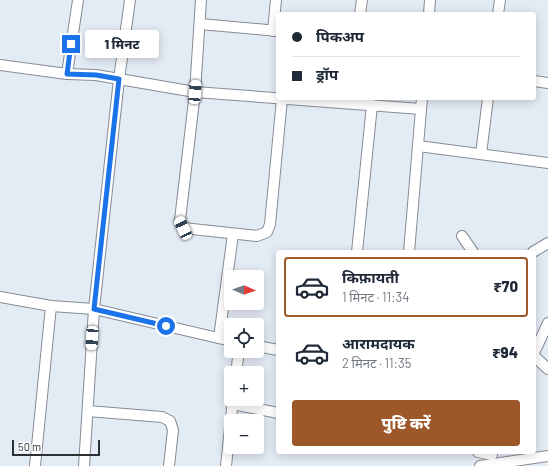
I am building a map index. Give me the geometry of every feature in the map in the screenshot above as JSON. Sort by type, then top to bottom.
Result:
[{"type":"street","points":[[67,74],[78,0]]},
{"type":"street","points":[[84,466],[94,309],[119,79],[130,0]]},
{"type":"street","points":[[201,0],[195,92],[180,220],[183,228],[190,230],[257,236],[267,232],[270,224],[282,100]]},
{"type":"street","points":[[200,24],[276,31],[276,0]]},
{"type":"street","points":[[360,12],[362,0]]},
{"type":"street","points":[[429,12],[430,0]]},
{"type":"street","points":[[498,12],[500,0]]},
{"type":"street","points":[[0,65],[67,74],[96,75],[195,92],[276,99]]},
{"type":"street","points":[[536,81],[548,83]]},
{"type":"street","points":[[317,100],[352,101],[372,106],[421,109]]},
{"type":"street","points":[[410,250],[422,100]]},
{"type":"street","points":[[481,154],[488,100]]},
{"type":"street","points":[[356,250],[372,106]]},
{"type":"street","points":[[418,146],[548,163]]},
{"type":"street","points":[[219,338],[233,234]]},
{"type":"street","points":[[462,236],[472,250]]},
{"type":"street","points":[[536,250],[548,243]]},
{"type":"street","points":[[0,297],[51,306],[94,309],[224,339]]},
{"type":"street","points":[[35,466],[51,306]]},
{"type":"street","points":[[536,348],[548,323]]},
{"type":"street","points":[[264,347],[276,350]]},
{"type":"street","points":[[536,351],[548,369]]},
{"type":"street","points":[[226,466],[233,406]]},
{"type":"street","points":[[249,406],[276,413]]},
{"type":"street","points":[[88,411],[162,417],[170,421],[173,430],[169,466]]},
{"type":"street","points":[[484,465],[491,454]]},
{"type":"street","points":[[484,465],[548,456]]},
{"type":"route","points":[[71,44],[67,74],[96,75],[119,79],[94,309],[166,326]]}]
